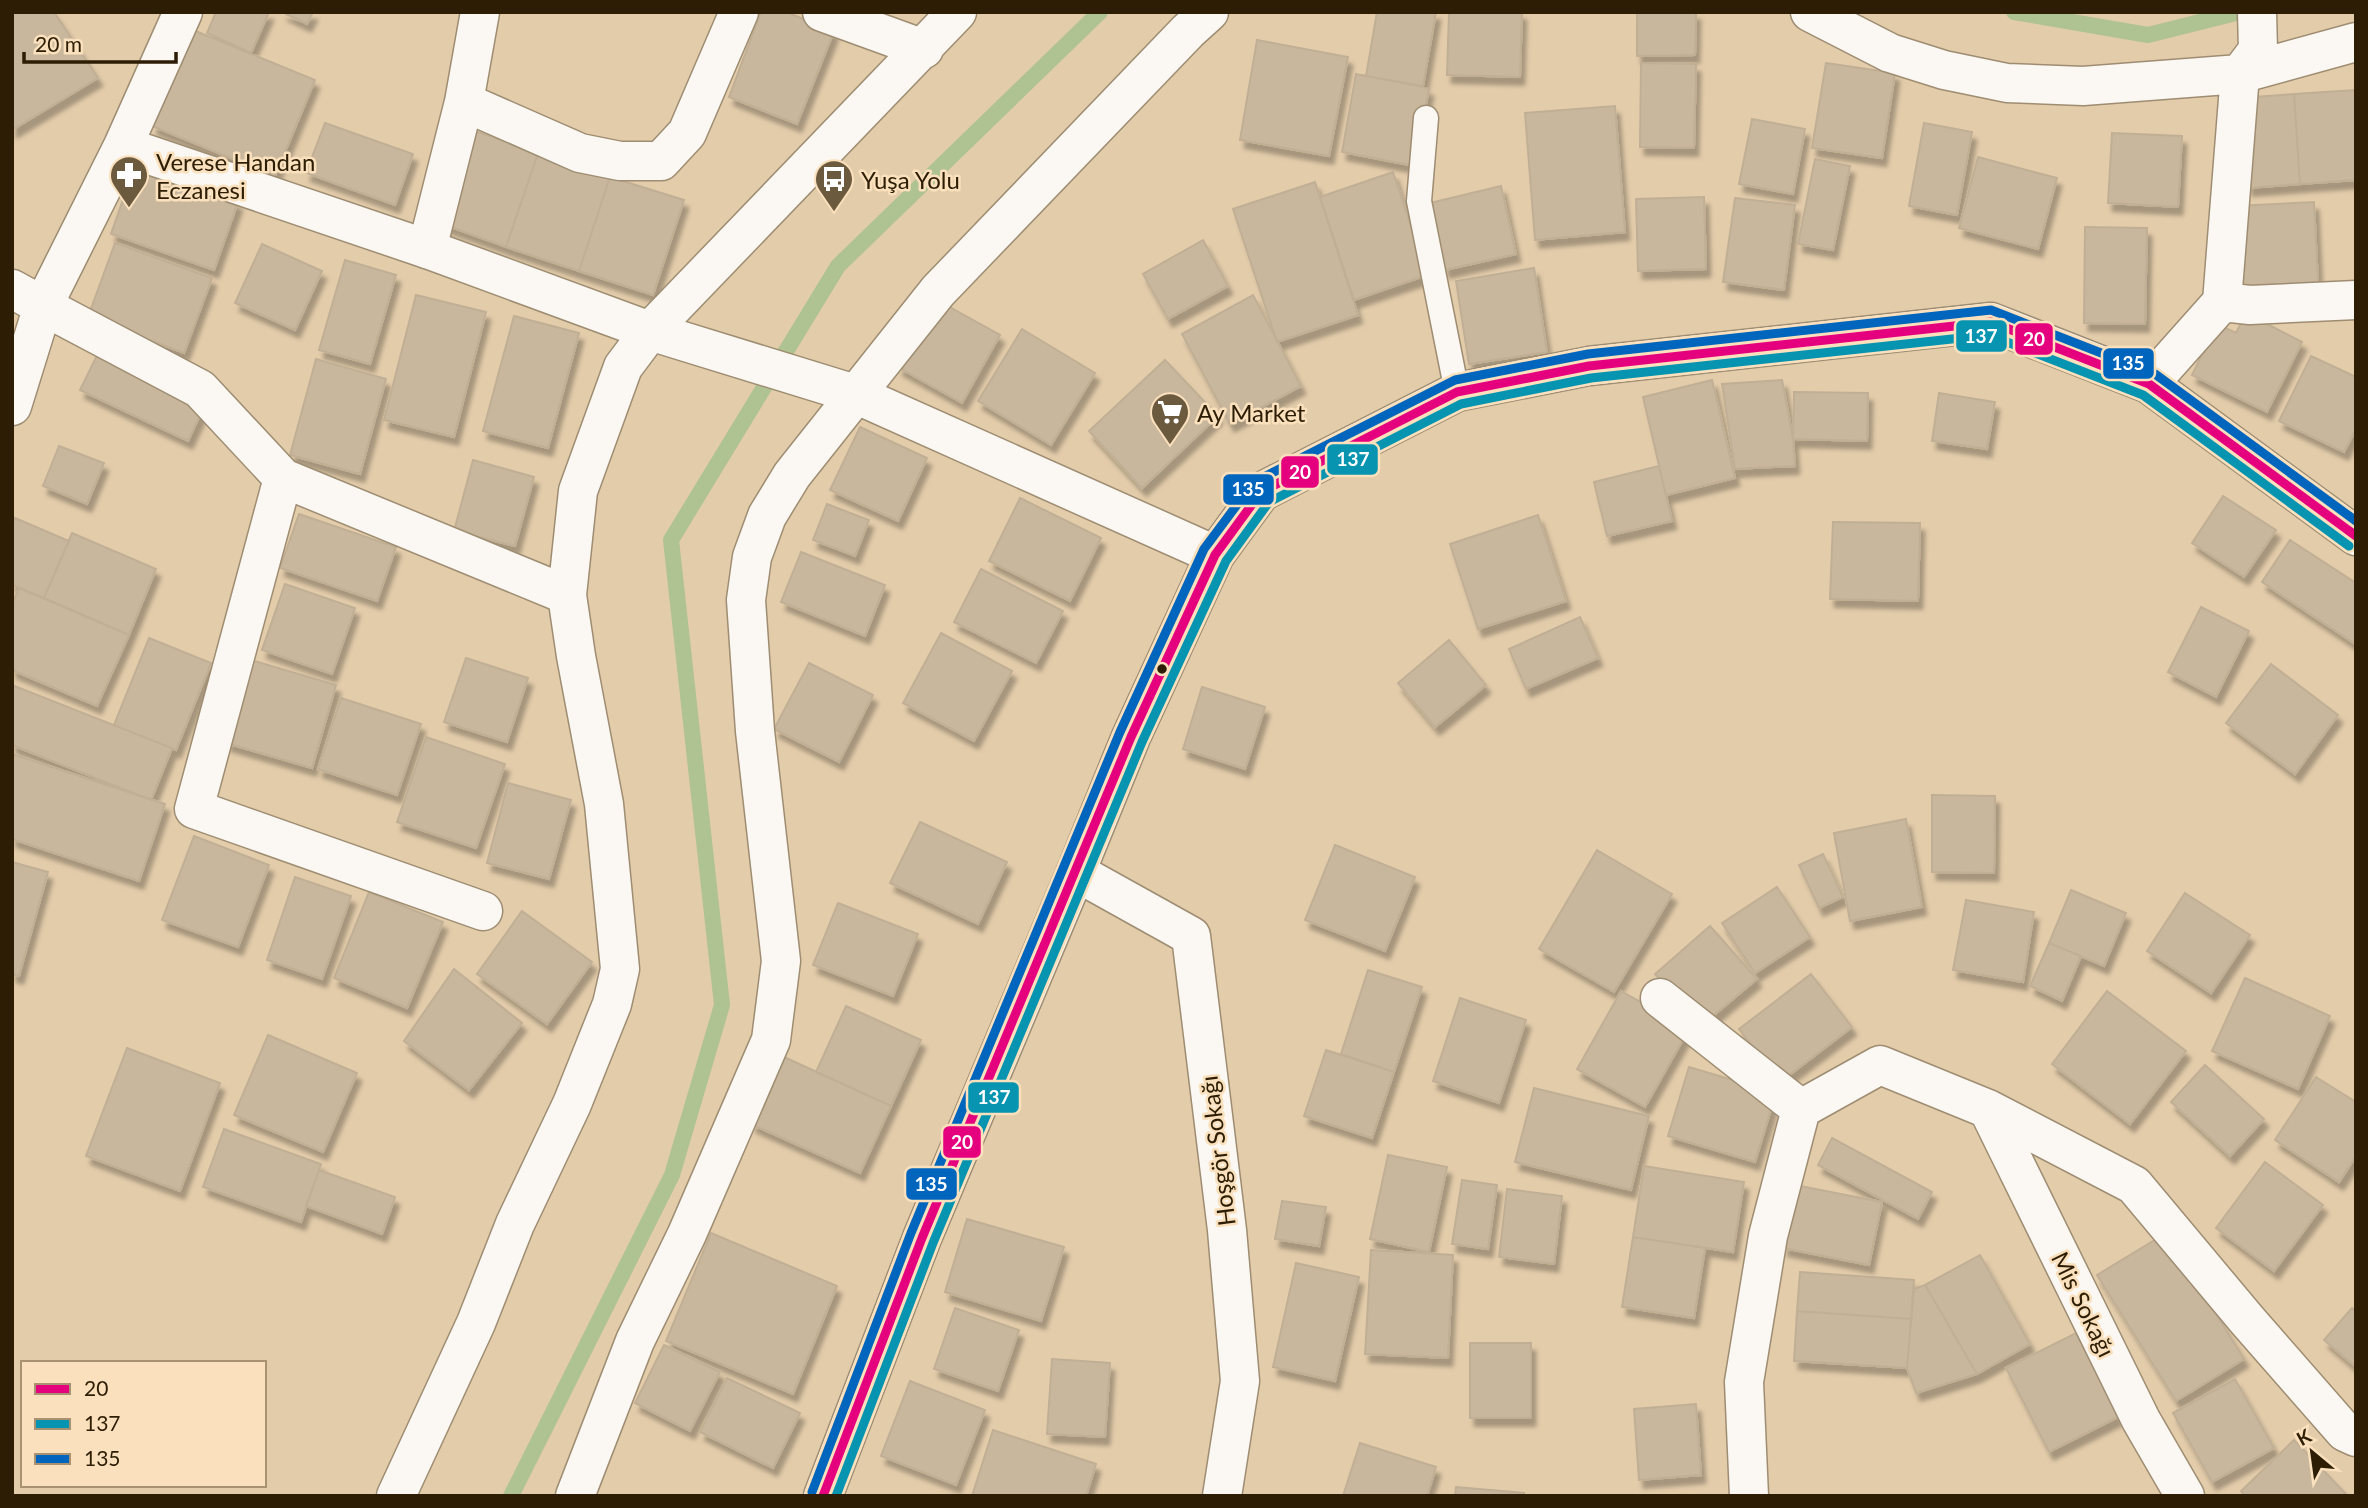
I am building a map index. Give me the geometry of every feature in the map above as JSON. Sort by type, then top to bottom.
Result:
[{"type":"street","points":[[12,407],[28,298],[123,146],[183,12]]},
{"type":"street","points":[[428,249],[464,102],[480,12]]},
{"type":"street","points":[[464,102],[580,153],[620,161],[661,160],[687,133],[739,12]]},
{"type":"street","points":[[822,12],[925,48]]},
{"type":"street","points":[[396,1496],[476,1323],[515,1224],[572,1104],[612,1004],[620,969],[604,804],[567,594],[578,491],[623,367],[650,331],[957,12]]},
{"type":"street","points":[[575,1496],[635,1341],[687,1234],[771,1040],[781,961],[755,731],[746,600],[752,557],[767,516],[841,389],[1209,12]]},
{"type":"street","points":[[1810,12],[1890,53],[1944,70],[2007,83],[2083,86],[2249,62],[2356,42]]},
{"type":"street","points":[[2149,384],[2222,302],[2257,12]]},
{"type":"street","points":[[123,146],[428,249],[650,331],[841,389],[1214,555]]},
{"type":"street","points":[[28,298],[200,389],[283,478],[567,594]]},
{"type":"street","points":[[2222,302],[2250,304],[2356,300]]},
{"type":"street","points":[[823,1496],[922,1238],[1130,737],[1214,555],[1261,492],[1457,392],[1589,366],[1991,323],[2149,384],[2356,536]]},
{"type":"street","points":[[283,478],[194,809],[483,911]]},
{"type":"street","name":"Hoşgör Sokağı","points":[[1076,872],[1191,936],[1227,1230],[1240,1381],[1222,1496]]},
{"type":"street","points":[[1660,998],[1801,1109]]},
{"type":"street","points":[[1749,1496],[1744,1382],[1768,1236],[1801,1109],[1880,1065],[1988,1109],[2134,1185],[2345,1432],[2356,1437]]},
{"type":"street","name":"Mis Sokağı","points":[[1988,1109],[2141,1420],[2185,1496]]},
{"type":"lane","points":[[1426,118],[1419,201],[1457,392]]},
{"type":"building","points":[[12,12],[54,12],[98,78],[12,130]]},
{"type":"building","points":[[216,12],[269,12],[251,53],[207,33]]},
{"type":"building","points":[[282,12],[313,12],[307,24]]},
{"type":"building","points":[[761,12],[786,12],[834,31],[797,124],[729,97]]},
{"type":"building","points":[[1377,12],[1436,12],[1423,86],[1366,76]]},
{"type":"building","points":[[1449,12],[1522,12],[1520,77],[1447,75]]},
{"type":"building","points":[[1637,12],[1696,12],[1695,55],[1637,56]]},
{"type":"building","points":[[193,30],[315,80],[275,176],[152,126]]},
{"type":"building","points":[[1257,40],[1348,57],[1329,156],[1240,140]]},
{"type":"building","points":[[1641,63],[1696,64],[1694,148],[1640,147]]},
{"type":"building","points":[[1826,63],[1895,73],[1882,158],[1812,148]]},
{"type":"building","points":[[1356,74],[1429,88],[1415,166],[1342,152]]},
{"type":"building","points":[[2355,90],[2356,180],[2300,184],[2294,94]]},
{"type":"building","points":[[2294,94],[2300,184],[2248,188],[2241,98]]},
{"type":"building","points":[[1615,106],[1625,232],[1535,240],[1525,113]]},
{"type":"building","points":[[1752,119],[1805,129],[1793,194],[1739,184]]},
{"type":"building","points":[[325,123],[413,154],[395,205],[306,173]]},
{"type":"building","points":[[1924,123],[1972,132],[1957,215],[1909,206]]},
{"type":"building","points":[[475,131],[538,153],[506,247],[442,224]]},
{"type":"building","points":[[2112,133],[2182,136],[2178,207],[2108,203]]},
{"type":"building","points":[[538,153],[610,177],[579,271],[506,247]]},
{"type":"building","points":[[1978,157],[2057,178],[2038,249],[1959,228]]},
{"type":"building","points":[[1815,159],[1850,166],[1833,250],[1798,244]]},
{"type":"building","points":[[135,165],[238,202],[214,270],[111,234]]},
{"type":"building","points":[[1393,172],[1427,275],[1354,300],[1320,197]]},
{"type":"building","points":[[610,177],[684,200],[653,295],[579,271]]},
{"type":"building","points":[[1315,182],[1358,315],[1277,342],[1233,209]]},
{"type":"building","points":[[1501,186],[1516,254],[1445,270],[1430,203]]},
{"type":"building","points":[[1704,197],[1706,269],[1638,271],[1636,199]]},
{"type":"building","points":[[1735,198],[1795,205],[1784,290],[1723,282]]},
{"type":"building","points":[[2314,202],[2318,283],[2240,288],[2236,206]]},
{"type":"building","points":[[2085,227],[2147,228],[2145,324],[2084,323]]},
{"type":"building","points":[[1203,240],[1228,286],[1168,319],[1143,274]]},
{"type":"building","points":[[115,243],[212,278],[184,353],[88,317]]},
{"type":"building","points":[[262,244],[322,271],[295,330],[235,303]]},
{"type":"building","points":[[345,260],[396,275],[370,364],[319,350]]},
{"type":"building","points":[[1534,268],[1547,352],[1469,364],[1456,281]]},
{"type":"building","points":[[416,295],[486,312],[454,437],[384,420]]},
{"type":"building","points":[[1253,295],[1301,386],[1230,424],[1182,334]]},
{"type":"building","points":[[935,299],[1000,335],[962,403],[898,367]]},
{"type":"building","points":[[2246,313],[2302,342],[2267,412],[2192,375],[2217,324],[2236,333]]},
{"type":"building","points":[[514,316],[579,333],[548,448],[483,431]]},
{"type":"building","points":[[1022,329],[1095,373],[1051,445],[978,401]]},
{"type":"building","points":[[100,349],[207,400],[188,441],[80,390]]},
{"type":"building","points":[[2311,356],[2356,377],[2356,429],[2344,452],[2279,421]]},
{"type":"building","points":[[316,359],[386,379],[360,474],[290,455]]},
{"type":"building","points":[[1165,360],[1218,416],[1142,488],[1089,431]]},
{"type":"building","points":[[1712,380],[1735,478],[1666,495],[1643,397]]},
{"type":"building","points":[[1782,380],[1795,466],[1735,469],[1722,384]]},
{"type":"building","points":[[1794,392],[1868,393],[1867,441],[1793,439]]},
{"type":"building","points":[[1939,393],[1995,402],[1987,449],[1932,441]]},
{"type":"building","points":[[860,427],[927,458],[898,521],[830,490]]},
{"type":"building","points":[[59,446],[104,463],[87,504],[43,486]]},
{"type":"building","points":[[473,460],[534,477],[515,546],[454,531]]},
{"type":"building","points":[[1659,466],[1672,521],[1607,536],[1594,482]]},
{"type":"building","points":[[2223,496],[2276,530],[2244,577],[2192,543]]},
{"type":"building","points":[[1020,498],[1101,538],[1070,601],[989,561]]},
{"type":"building","points":[[827,504],[869,520],[855,556],[813,540]]},
{"type":"building","points":[[299,514],[396,547],[377,601],[280,568]]},
{"type":"building","points":[[1538,515],[1566,601],[1478,629],[1450,544]]},
{"type":"building","points":[[15,518],[69,541],[44,598],[12,585],[12,524]]},
{"type":"building","points":[[1833,522],[1920,523],[1918,601],[1830,599]]},
{"type":"building","points":[[72,533],[156,569],[129,635],[44,598]]},
{"type":"building","points":[[2290,540],[2356,583],[2354,643],[2262,582]]},
{"type":"building","points":[[801,552],[885,585],[865,636],[781,602]]},
{"type":"building","points":[[981,569],[1063,611],[1036,663],[954,622]]},
{"type":"building","points":[[285,584],[355,608],[332,674],[262,650]]},
{"type":"building","points":[[19,588],[129,635],[97,706],[12,670],[12,604]]},
{"type":"building","points":[[2201,607],[2249,631],[2216,697],[2168,672]]},
{"type":"building","points":[[1580,617],[1598,658],[1526,689],[1509,649]]},
{"type":"building","points":[[941,633],[1012,671],[974,741],[903,703]]},
{"type":"building","points":[[149,638],[211,663],[176,750],[114,725]]},
{"type":"building","points":[[1449,640],[1486,685],[1435,727],[1398,683]]},
{"type":"building","points":[[466,658],[528,678],[507,742],[444,722]]},
{"type":"building","points":[[251,660],[336,685],[312,768],[226,743]]},
{"type":"building","points":[[809,663],[873,695],[839,762],[774,729]]},
{"type":"building","points":[[2271,664],[2338,715],[2295,774],[2226,723]]},
{"type":"building","points":[[12,685],[172,748],[151,800],[12,745]]},
{"type":"building","points":[[1202,687],[1265,707],[1245,769],[1183,749]]},
{"type":"building","points":[[341,698],[421,724],[397,795],[318,769]]},
{"type":"building","points":[[426,737],[505,764],[476,848],[397,822]]},
{"type":"building","points":[[12,754],[165,804],[139,881],[12,839]]},
{"type":"building","points":[[508,783],[571,800],[549,879],[487,863]]},
{"type":"building","points":[[1932,795],[1995,796],[1994,873],[1932,872]]},
{"type":"building","points":[[1906,819],[1922,907],[1850,921],[1834,833]]},
{"type":"building","points":[[920,822],[1007,862],[978,924],[890,883]]},
{"type":"building","points":[[194,836],[269,865],[238,947],[162,920]]},
{"type":"building","points":[[1335,845],[1415,877],[1385,951],[1305,920]]},
{"type":"building","points":[[1597,850],[1672,894],[1614,992],[1539,949]]},
{"type":"building","points":[[1823,854],[1843,897],[1819,908],[1799,865]]},
{"type":"building","points":[[12,862],[48,872],[19,976],[12,974]]},
{"type":"building","points":[[295,877],[351,896],[322,979],[267,960]]},
{"type":"building","points":[[1777,887],[1810,937],[1755,973],[1722,923]]},
{"type":"building","points":[[2071,890],[2126,913],[2104,966],[2049,943]]},
{"type":"building","points":[[369,892],[443,922],[407,1008],[334,978]]},
{"type":"building","points":[[2185,893],[2250,935],[2211,993],[2147,951]]},
{"type":"building","points":[[1966,900],[2034,912],[2023,982],[1953,970]]},
{"type":"building","points":[[838,903],[918,934],[893,996],[813,965]]},
{"type":"building","points":[[522,911],[592,962],[547,1024],[477,974]]},
{"type":"building","points":[[1710,926],[1757,979],[1701,1026],[1655,974]]},
{"type":"building","points":[[2049,943],[2081,956],[2062,1001],[2030,986]]},
{"type":"building","points":[[454,969],[522,1023],[469,1090],[404,1041]]},
{"type":"building","points":[[1368,970],[1422,987],[1394,1072],[1341,1054]]},
{"type":"building","points":[[1811,974],[1852,1027],[1780,1082],[1739,1029]]},
{"type":"building","points":[[2245,978],[2330,1016],[2298,1089],[2212,1051]]},
{"type":"building","points":[[1621,991],[1689,1029],[1645,1107],[1577,1069]]},
{"type":"building","points":[[2107,991],[2186,1051],[2130,1124],[2052,1064]]},
{"type":"building","points":[[1460,998],[1526,1020],[1499,1103],[1433,1081]]},
{"type":"building","points":[[846,1006],[921,1040],[891,1106],[816,1072]]},
{"type":"building","points":[[268,1035],[357,1073],[323,1152],[234,1115]]},
{"type":"building","points":[[127,1048],[220,1083],[180,1191],[86,1156]]},
{"type":"building","points":[[1326,1050],[1394,1072],[1372,1138],[1304,1116]]},
{"type":"building","points":[[782,1056],[891,1106],[860,1173],[751,1124]]},
{"type":"building","points":[[2205,1065],[2264,1119],[2230,1156],[2171,1102]]},
{"type":"building","points":[[1689,1067],[1776,1093],[1755,1162],[1668,1136]]},
{"type":"building","points":[[2316,1077],[2356,1102],[2356,1156],[2339,1182],[2275,1140]]},
{"type":"building","points":[[1534,1088],[1649,1116],[1631,1190],[1515,1162]]},
{"type":"building","points":[[224,1129],[321,1164],[301,1222],[203,1187]]},
{"type":"building","points":[[1832,1138],[1932,1192],[1918,1219],[1818,1165]]},
{"type":"building","points":[[1388,1155],[1447,1167],[1429,1252],[1370,1239]]},
{"type":"building","points":[[2265,1162],[2323,1205],[2274,1271],[2216,1228]]},
{"type":"building","points":[[1644,1166],[1744,1182],[1733,1252],[1633,1237]]},
{"type":"building","points":[[319,1170],[395,1197],[382,1234],[306,1206]]},
{"type":"building","points":[[1462,1180],[1497,1185],[1488,1249],[1452,1244]]},
{"type":"building","points":[[1795,1185],[1882,1202],[1869,1265],[1783,1248]]},
{"type":"building","points":[[1507,1189],[1562,1196],[1554,1264],[1499,1257]]},
{"type":"building","points":[[1282,1201],[1326,1207],[1319,1246],[1275,1239]]},
{"type":"building","points":[[967,1219],[1064,1247],[1041,1321],[945,1292]]},
{"type":"building","points":[[711,1233],[837,1286],[793,1394],[666,1341]]},
{"type":"building","points":[[2166,1233],[2244,1359],[2176,1401],[2097,1275]]},
{"type":"building","points":[[1633,1237],[1705,1248],[1694,1318],[1622,1307]]},
{"type":"building","points":[[1371,1250],[1453,1255],[1448,1358],[1365,1354]]},
{"type":"building","points":[[1980,1255],[2030,1344],[1977,1374],[1925,1285]]},
{"type":"building","points":[[1296,1263],[1359,1277],[1335,1381],[1273,1367]]},
{"type":"building","points":[[1800,1272],[1914,1280],[1911,1319],[1797,1311]]},
{"type":"building","points":[[1925,1285],[1977,1374],[1916,1393],[1907,1368],[1914,1289]]},
{"type":"building","points":[[955,1308],[1019,1330],[998,1391],[934,1369]]},
{"type":"building","points":[[2352,1308],[2356,1312],[2356,1367],[2324,1340]]},
{"type":"building","points":[[1797,1311],[1911,1319],[1907,1368],[1794,1361]]},
{"type":"building","points":[[2076,1333],[2118,1417],[2049,1452],[2006,1368]]},
{"type":"building","points":[[1470,1343],[1531,1343],[1531,1418],[1470,1418]]},
{"type":"building","points":[[664,1345],[720,1372],[690,1431],[635,1403]]},
{"type":"building","points":[[1052,1359],[1110,1363],[1105,1437],[1047,1434]]},
{"type":"building","points":[[727,1378],[800,1413],[773,1468],[700,1432]]},
{"type":"building","points":[[2235,1379],[2274,1448],[2212,1482],[2173,1413]]},
{"type":"building","points":[[910,1381],[985,1410],[956,1485],[881,1456]]},
{"type":"building","points":[[1696,1404],[1701,1475],[1639,1480],[1634,1409]]},
{"type":"building","points":[[993,1430],[1096,1464],[1086,1496],[972,1496]]},
{"type":"building","points":[[2294,1440],[2348,1496],[2245,1496],[2241,1491]]},
{"type":"building","points":[[1360,1443],[1436,1467],[1427,1496],[1343,1496]]},
{"type":"building","points":[[1456,1487],[1524,1493],[1524,1496],[1455,1496]]},
{"type":"waterway","points":[[511,1496],[672,1175],[722,1005],[671,540],[838,266],[1100,12]]},
{"type":"waterway","points":[[2014,12],[2148,35],[2240,12]]},
{"type":"transit line","name":"135","points":[[812,1492],[911,1233],[1120,732],[1204,549],[1254,482],[1455,380],[1588,354],[1991,310],[2155,374],[2356,521]]},
{"type":"transit line","name":"20","points":[[823,1496],[922,1238],[1131,737],[1215,555],[1261,492],[1457,392],[1589,366],[1991,322],[2149,384],[2356,536]]},
{"type":"transit line","name":"137","points":[[836,1496],[933,1243],[1142,742],[1226,561],[1269,502],[1461,404],[1591,378],[1989,335],[2143,395],[2349,546]]},
{"type":"place","name":"Verese Handan Eczanesi","points":[[129,209]]},
{"type":"place","name":"Yuşa Yolu","points":[[834,213]]},
{"type":"place","name":"Ay Market","points":[[1170,446]]}]
